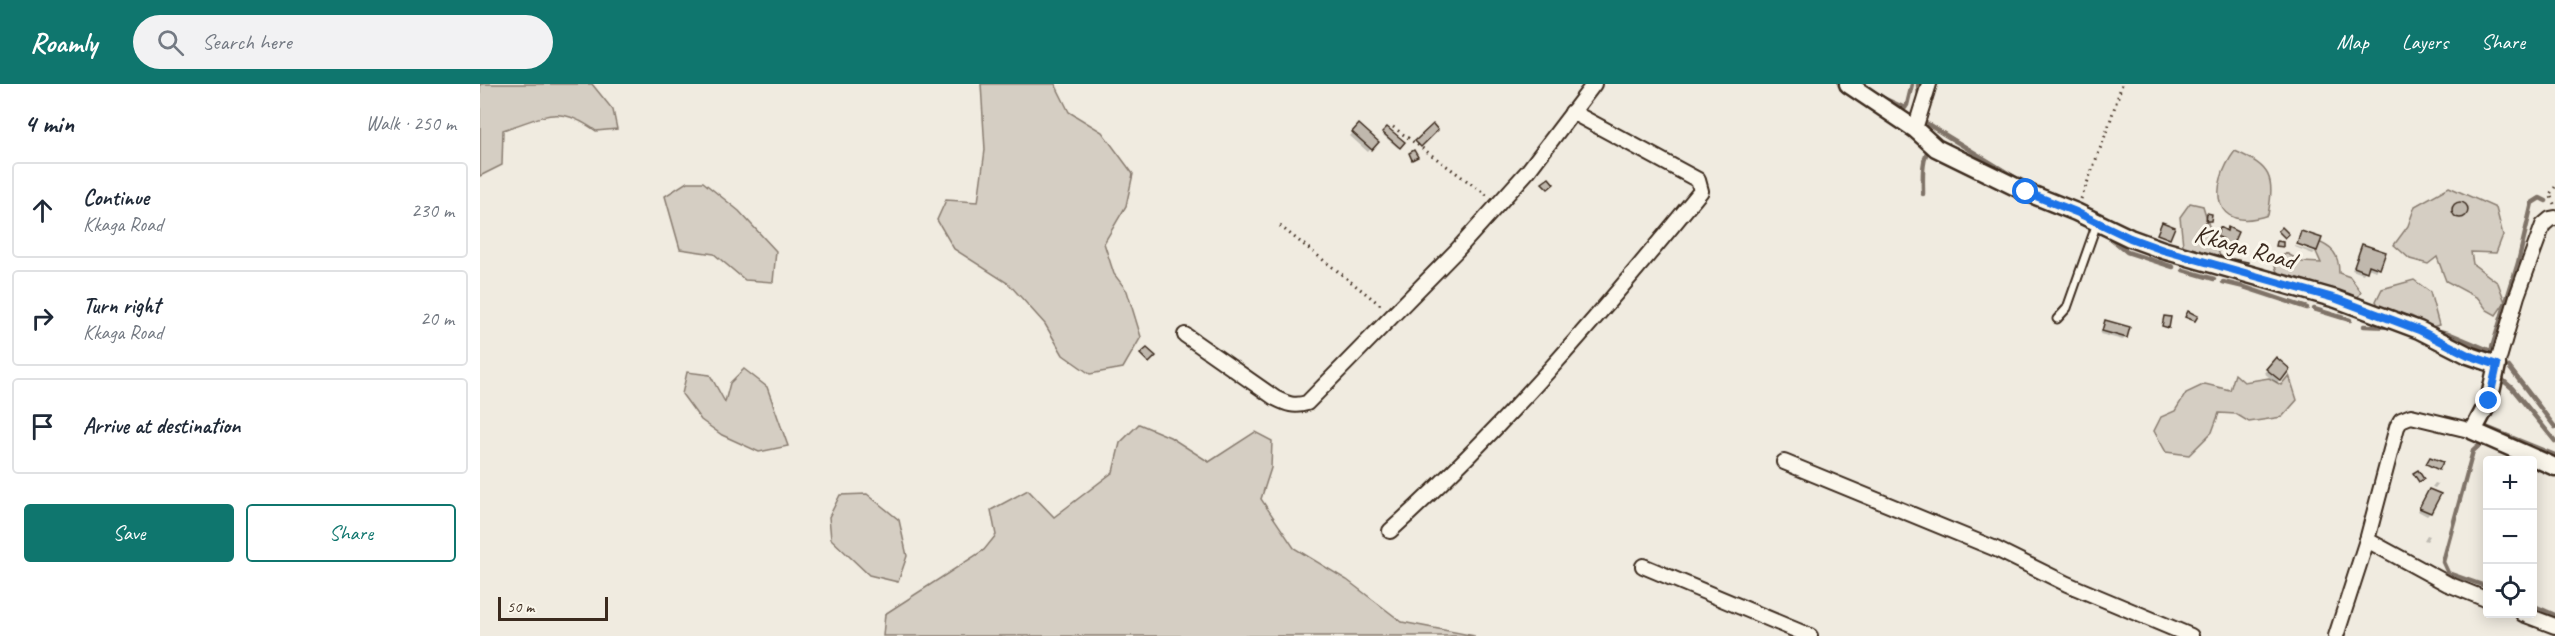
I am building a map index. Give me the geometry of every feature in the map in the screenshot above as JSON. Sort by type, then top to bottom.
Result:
[{"type":"street","points":[[1185,335],[1287,405],[1297,406],[1307,403],[1457,250],[1497,202],[1528,171],[1594,84]]},
{"type":"street","name":"Kkaga Road","points":[[1848,84],[1915,129],[1936,148],[2026,192],[2097,223],[2163,250],[2337,299],[2419,330],[2468,355],[2497,365]]},
{"type":"street","points":[[1915,129],[1929,84]]},
{"type":"street","points":[[1390,531],[1419,505],[1566,354],[1701,190],[1698,180],[1572,112]]},
{"type":"street","points":[[2473,431],[2489,401],[2517,296],[2543,225],[2555,218]]},
{"type":"street","points":[[2336,636],[2367,540],[2397,427],[2401,420],[2411,416],[2473,431],[2555,467]]},
{"type":"street","points":[[1784,462],[1996,549],[2067,584],[2192,636]]},
{"type":"street","points":[[2367,540],[2448,584],[2483,598]]},
{"type":"street","points":[[1643,566],[1810,636]]},
{"type":"street","points":[[2534,618],[2555,626]]},
{"type":"lane","points":[[2057,319],[2067,308],[2097,223]]},
{"type":"path","points":[[2076,212],[2122,84]]},
{"type":"path","points":[[1393,127],[1497,202]]},
{"type":"path","points":[[2555,187],[2550,194],[2555,206]]},
{"type":"path","points":[[1280,226],[1393,316]]},
{"type":"shaded area","points":[[480,84],[592,84],[613,110],[617,129],[596,131],[571,117],[551,115],[503,130],[502,165],[480,176]]},
{"type":"shaded area","points":[[981,84],[1055,84],[1069,112],[1102,132],[1133,174],[1126,206],[1104,243],[1114,274],[1127,291],[1141,337],[1123,368],[1090,374],[1063,355],[1045,324],[1009,284],[954,249],[937,220],[946,200],[978,202],[985,150]]},
{"type":"shaded area","points":[[2235,151],[2256,162],[2268,174],[2271,191],[2268,215],[2249,219],[2235,218],[2226,213],[2220,204],[2221,179]]},
{"type":"shaded area","points":[[687,182],[703,182],[739,211],[776,251],[773,282],[745,280],[714,254],[680,249],[665,196]]},
{"type":"shaded area","points":[[2449,187],[2496,208],[2503,235],[2496,253],[2471,252],[2473,264],[2498,283],[2505,302],[2496,315],[2487,310],[2478,298],[2446,281],[2437,257],[2428,264],[2410,259],[2394,245],[2408,226],[2415,206]]},
{"type":"shaded area","points":[[2190,203],[2203,206],[2209,226],[2207,232],[2215,241],[2220,256],[2209,267],[2191,260],[2183,245],[2180,217]]},
{"type":"shaded area","points":[[2314,240],[2326,245],[2333,252],[2338,260],[2339,273],[2350,277],[2361,292],[2355,302],[2282,290],[2274,262],[2286,253],[2302,262],[2321,263],[2313,245]]},
{"type":"shaded area","points":[[2414,280],[2430,292],[2439,325],[2432,327],[2411,316],[2381,312],[2376,301],[2382,289]]},
{"type":"shaded area","points":[[744,369],[767,387],[788,446],[759,452],[722,435],[701,420],[682,394],[687,372],[710,375],[725,402],[730,383]]},
{"type":"shaded area","points":[[2235,374],[2244,382],[2269,378],[2281,385],[2289,375],[2297,400],[2282,417],[2249,422],[2236,414],[2219,413],[2212,432],[2189,455],[2166,452],[2154,431],[2161,417],[2175,411],[2186,393],[2205,384],[2230,390]]},
{"type":"shaded area","points":[[1139,424],[1170,437],[1209,462],[1255,432],[1272,441],[1271,468],[1261,499],[1294,548],[1347,580],[1402,622],[1475,636],[883,636],[885,614],[984,550],[996,535],[991,510],[1028,490],[1054,517],[1113,472],[1120,443]]},
{"type":"shaded area","points":[[867,494],[899,520],[907,556],[898,582],[869,575],[831,539],[829,517],[840,495]]},
{"type":"building","points":[[1359,124],[1379,142],[1372,150],[1352,132]]},
{"type":"building","points":[[1433,124],[1438,130],[1421,147],[1415,141]]},
{"type":"building","points":[[1387,127],[1405,142],[1400,148],[1382,132]]},
{"type":"building","points":[[1414,150],[1418,157],[1412,160],[1409,153]]},
{"type":"building","points":[[1549,178],[1554,184],[1548,189],[1542,183]]},
{"type":"building","points":[[2460,202],[2468,210],[2460,218],[2452,210]]},
{"type":"building","points":[[2207,213],[2212,214],[2211,221],[2206,221]]},
{"type":"building","points":[[2162,222],[2175,227],[2170,239],[2157,234]]},
{"type":"building","points":[[2220,227],[2227,231],[2228,227],[2238,232],[2231,248],[2221,243],[2223,239],[2216,236]]},
{"type":"building","points":[[2282,227],[2289,234],[2285,238],[2278,231]]},
{"type":"building","points":[[2301,231],[2322,238],[2317,251],[2297,244]]},
{"type":"building","points":[[2277,241],[2283,242],[2283,247],[2276,246]]},
{"type":"building","points":[[2362,244],[2386,252],[2380,269],[2369,265],[2367,272],[2354,267]]},
{"type":"building","points":[[2233,259],[2248,262],[2247,268],[2232,265]]},
{"type":"building","points":[[2188,311],[2198,316],[2195,321],[2185,317]]},
{"type":"building","points":[[2164,316],[2171,317],[2169,328],[2162,326]]},
{"type":"building","points":[[2105,320],[2130,327],[2127,338],[2102,331]]},
{"type":"building","points":[[1147,348],[1156,356],[1149,363],[1140,354]]},
{"type":"building","points":[[2276,357],[2290,369],[2281,381],[2266,369]]},
{"type":"building","points":[[2430,457],[2443,462],[2439,470],[2426,464]]},
{"type":"building","points":[[2418,470],[2424,479],[2419,482],[2413,473]]},
{"type":"building","points":[[2429,489],[2441,494],[2431,513],[2419,508]]},
{"type":"waterway","points":[[1881,97],[1905,108],[1912,84]]},
{"type":"waterway","points":[[1918,84],[1919,96]]},
{"type":"waterway","points":[[1921,120],[2019,180]]},
{"type":"waterway","points":[[1923,194],[1924,163],[1930,147]]},
{"type":"waterway","points":[[2434,330],[2448,333],[2491,351],[2518,263],[2532,203],[2540,198],[2546,201]]},
{"type":"waterway","points":[[2106,234],[2127,252],[2173,267]]},
{"type":"waterway","points":[[2183,270],[2214,279]]},
{"type":"waterway","points":[[2223,282],[2307,308]]},
{"type":"waterway","points":[[2314,309],[2350,320]]},
{"type":"waterway","points":[[2364,326],[2391,327]]},
{"type":"waterway","points":[[2509,367],[2555,427]]},
{"type":"waterway","points":[[2498,376],[2512,388],[2555,441]]},
{"type":"waterway","points":[[2486,427],[2555,455]]},
{"type":"waterway","points":[[2483,585],[2448,573],[2443,562],[2473,451],[2484,441]]},
{"type":"waterway","points":[[2537,607],[2555,615]]},
{"type":"route","points":[[2026,192],[2076,212],[2130,238],[2163,250],[2337,299],[2419,330],[2468,355],[2497,365],[2489,401]]}]
